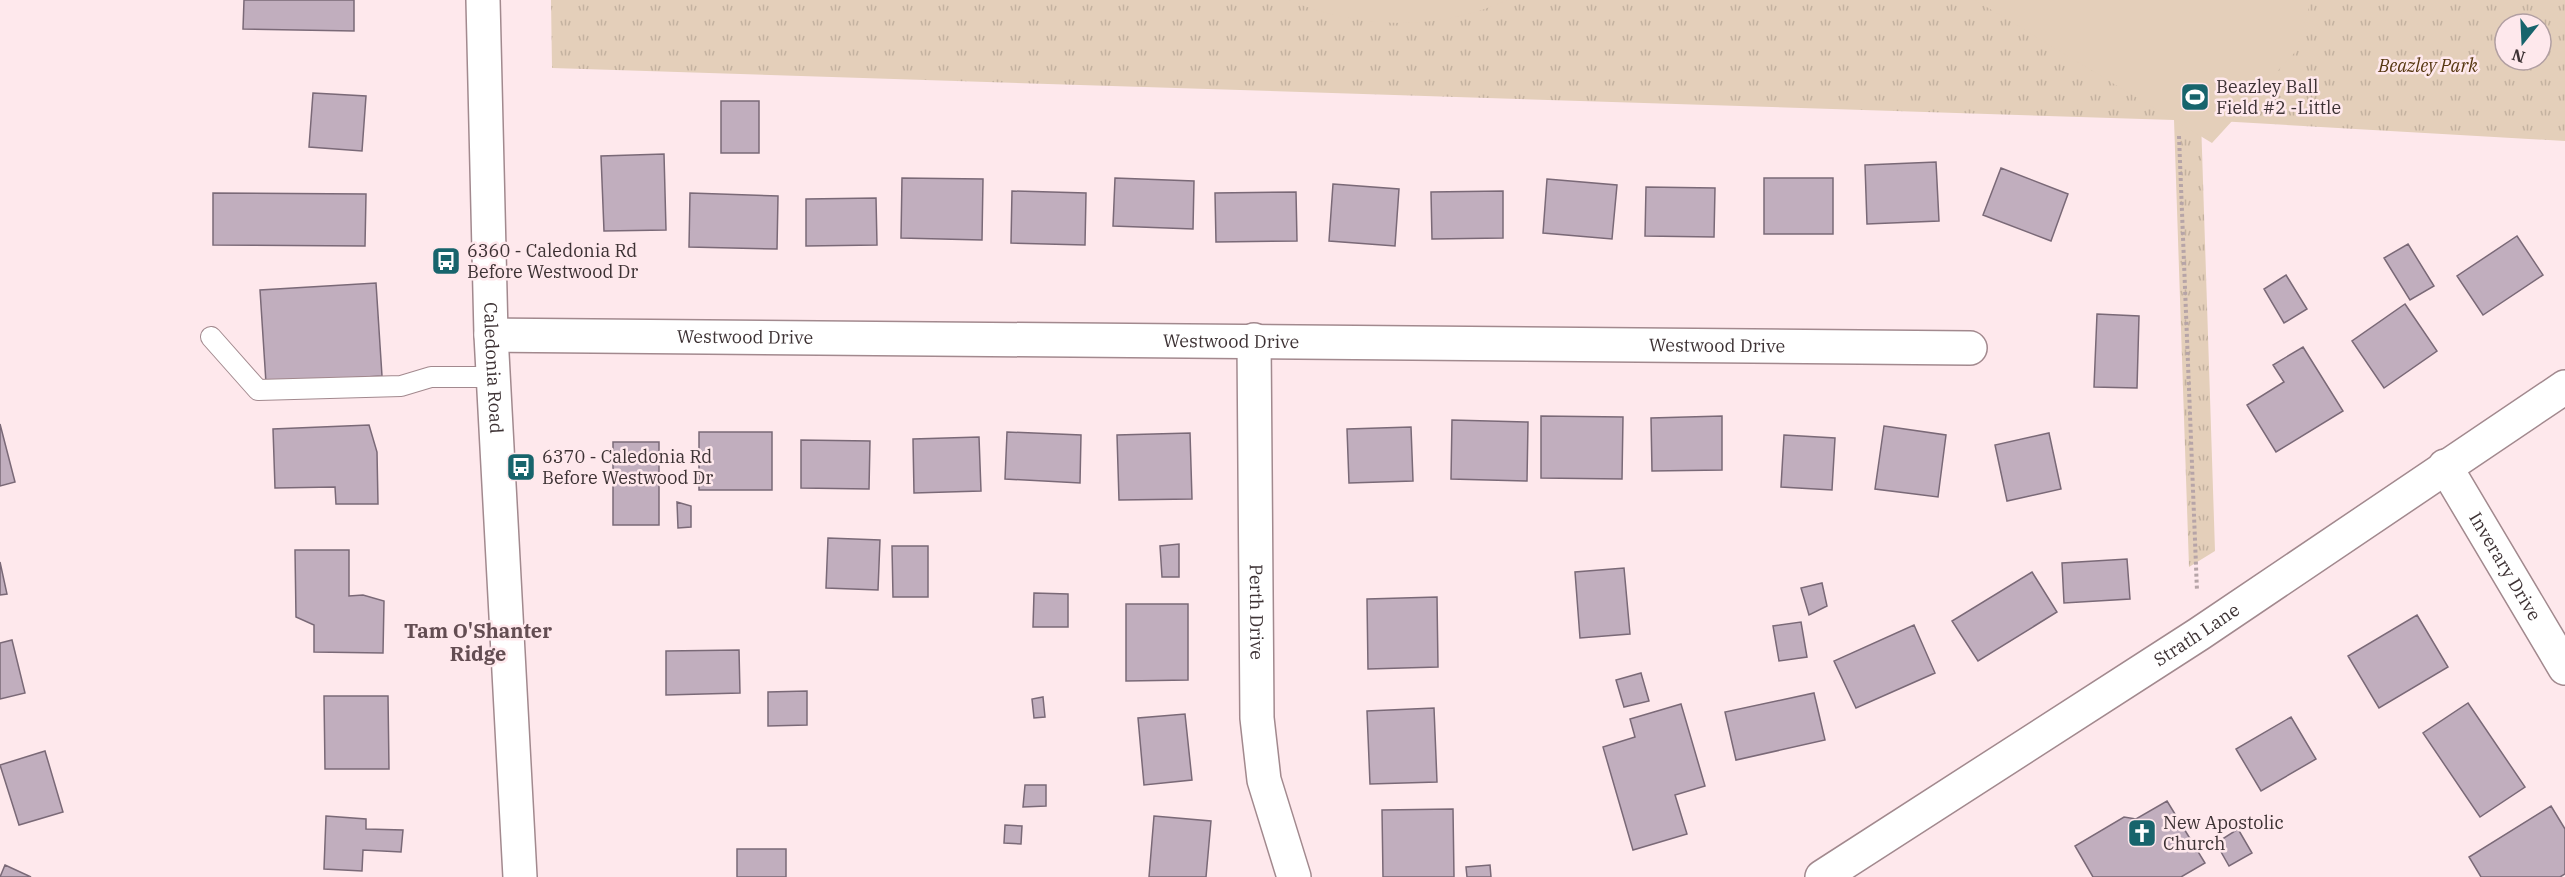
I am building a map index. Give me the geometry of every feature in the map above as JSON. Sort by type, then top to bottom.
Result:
[{"type":"street","name":"Caledonia Road","points":[[483,0],[491,335],[520,877]]},
{"type":"street","name":"Westwood Drive","points":[[491,335],[1970,348]]},
{"type":"street","name":"Perth Drive","points":[[1254,340],[1258,728],[1264,780],[1294,877]]},
{"type":"street","name":"Strath Lane","points":[[1822,877],[2199,634],[2565,387]]},
{"type":"street","name":"Inverary Drive","points":[[2445,466],[2565,668]]},
{"type":"lane","points":[[211,337],[258,390],[401,386],[431,377],[494,377]]},
{"type":"path","points":[[2179,136],[2199,634]]},
{"type":"green space","name":"Beazley Park","points":[[551,0],[2565,0],[2565,141],[2201,120],[2215,551],[2189,567],[2174,120],[552,68]]},
{"type":"green space","points":[[1288,0],[1507,0],[1453,18],[1398,23],[1342,17]]},
{"type":"green space","name":"Beazley Ball Field #2 -Little","points":[[1975,0],[2311,0],[2297,50],[2212,143]]},
{"type":"building","points":[[244,0],[354,0],[354,31],[243,29]]},
{"type":"building","points":[[313,93],[366,96],[362,151],[309,147]]},
{"type":"building","points":[[721,101],[759,101],[759,153],[721,153]]},
{"type":"building","points":[[664,154],[666,230],[604,231],[601,156]]},
{"type":"building","points":[[1936,162],[1939,221],[1867,224],[1865,165]]},
{"type":"building","points":[[2001,168],[2068,194],[2051,241],[1983,215]]},
{"type":"building","points":[[902,178],[983,179],[982,240],[901,238]]},
{"type":"building","points":[[1115,178],[1194,181],[1193,229],[1113,226]]},
{"type":"building","points":[[1764,178],[1833,178],[1833,234],[1764,234]]},
{"type":"building","points":[[1547,179],[1617,185],[1612,239],[1543,233]]},
{"type":"building","points":[[1333,184],[1399,189],[1395,246],[1329,241]]},
{"type":"building","points":[[1646,187],[1715,188],[1714,237],[1645,236]]},
{"type":"building","points":[[1012,191],[1086,193],[1085,245],[1011,243]]},
{"type":"building","points":[[1503,191],[1503,238],[1432,239],[1431,192]]},
{"type":"building","points":[[1296,192],[1297,241],[1216,242],[1215,193]]},
{"type":"building","points":[[213,193],[366,194],[365,246],[213,245]]},
{"type":"building","points":[[690,193],[778,196],[777,249],[689,247]]},
{"type":"building","points":[[876,198],[877,245],[806,246],[806,199]]},
{"type":"building","points":[[2517,236],[2543,275],[2483,315],[2457,276]]},
{"type":"building","points":[[2408,244],[2434,286],[2410,300],[2384,258]]},
{"type":"building","points":[[2286,275],[2307,309],[2284,323],[2264,289]]},
{"type":"building","points":[[376,283],[382,376],[266,383],[260,290]]},
{"type":"building","points":[[2405,304],[2437,351],[2384,388],[2352,341]]},
{"type":"building","points":[[2097,314],[2139,316],[2137,388],[2094,387]]},
{"type":"building","points":[[2303,347],[2343,411],[2276,452],[2247,405],[2284,382],[2273,365]]},
{"type":"building","points":[[1541,416],[1623,417],[1622,479],[1541,478]]},
{"type":"building","points":[[1722,416],[1722,470],[1652,471],[1651,418]]},
{"type":"building","points":[[1452,420],[1528,422],[1527,481],[1451,479]]},
{"type":"building","points":[[0,424],[15,482],[0,486]]},
{"type":"building","points":[[369,425],[377,452],[378,504],[336,504],[335,487],[275,488],[273,429]]},
{"type":"building","points":[[1884,426],[1946,435],[1938,497],[1875,489]]},
{"type":"building","points":[[1411,427],[1413,481],[1349,483],[1347,429]]},
{"type":"building","points":[[699,432],[772,432],[772,490],[699,490]]},
{"type":"building","points":[[1007,432],[1081,435],[1080,483],[1005,479]]},
{"type":"building","points":[[1190,433],[1192,499],[1119,500],[1117,435]]},
{"type":"building","points":[[2049,433],[2061,489],[2007,501],[1995,445]]},
{"type":"building","points":[[1784,435],[1835,438],[1832,490],[1781,487]]},
{"type":"building","points":[[979,437],[981,491],[914,493],[913,439]]},
{"type":"building","points":[[801,440],[870,441],[869,489],[801,488]]},
{"type":"building","points":[[613,442],[659,442],[659,525],[613,525]]},
{"type":"building","points":[[677,502],[691,506],[691,527],[678,528]]},
{"type":"building","points":[[828,538],[880,540],[878,590],[826,588]]},
{"type":"building","points":[[1179,544],[1179,577],[1162,577],[1160,546]]},
{"type":"building","points":[[892,546],[928,546],[928,597],[893,597]]},
{"type":"building","points":[[295,550],[349,550],[349,596],[363,595],[384,601],[383,653],[314,652],[314,625],[296,617]]},
{"type":"building","points":[[2127,559],[2130,599],[2064,603],[2062,563]]},
{"type":"building","points":[[0,562],[7,594],[0,595]]},
{"type":"building","points":[[1624,568],[1630,634],[1580,638],[1575,572]]},
{"type":"building","points":[[2032,572],[2057,612],[1978,661],[1952,621]]},
{"type":"building","points":[[1822,583],[1827,606],[1809,615],[1801,588]]},
{"type":"building","points":[[1034,593],[1068,594],[1068,627],[1033,627]]},
{"type":"building","points":[[1437,597],[1438,667],[1368,669],[1367,599]]},
{"type":"building","points":[[1126,604],[1188,604],[1188,680],[1126,681]]},
{"type":"building","points":[[2417,615],[2448,667],[2379,708],[2348,656]]},
{"type":"building","points":[[1801,622],[1807,657],[1779,661],[1773,626]]},
{"type":"building","points":[[1914,625],[1935,673],[1856,708],[1834,661]]},
{"type":"building","points":[[12,640],[25,693],[0,699],[0,643]]},
{"type":"building","points":[[739,650],[740,693],[666,695],[666,651]]},
{"type":"building","points":[[1641,673],[1649,701],[1624,707],[1616,680]]},
{"type":"building","points":[[807,691],[807,725],[768,726],[768,692]]},
{"type":"building","points":[[1814,693],[1825,740],[1736,760],[1725,712]]},
{"type":"building","points":[[324,696],[388,696],[389,769],[325,769]]},
{"type":"building","points":[[1043,697],[1045,717],[1034,718],[1032,699]]},
{"type":"building","points":[[2468,703],[2525,787],[2480,817],[2423,733]]},
{"type":"building","points":[[1681,704],[1705,786],[1675,795],[1687,834],[1633,850],[1603,747],[1635,737],[1630,719]]},
{"type":"building","points":[[1434,708],[1437,782],[1370,784],[1367,711]]},
{"type":"building","points":[[1185,714],[1192,780],[1144,785],[1138,718]]},
{"type":"building","points":[[2291,717],[2316,759],[2261,791],[2236,749]]},
{"type":"building","points":[[45,751],[63,812],[19,825],[0,765]]},
{"type":"building","points":[[1025,785],[1046,785],[1046,806],[1023,807]]},
{"type":"building","name":"New Apostolic Church","points":[[2167,801],[2205,863],[2181,877],[2093,877],[2075,846],[2124,817],[2136,819]]},
{"type":"building","points":[[2551,806],[2565,829],[2565,874],[2560,877],[2481,877],[2469,857]]},
{"type":"building","points":[[1453,809],[1454,877],[1383,877],[1382,810]]},
{"type":"building","points":[[326,816],[366,819],[366,829],[403,830],[401,852],[363,850],[362,871],[324,869]]},
{"type":"building","points":[[1154,816],[1211,821],[1206,877],[1149,877]]},
{"type":"building","points":[[1005,825],[1022,826],[1021,844],[1004,843]]},
{"type":"building","points":[[2238,829],[2252,853],[2229,866],[2216,843]]},
{"type":"building","points":[[737,849],[786,849],[786,877],[737,877]]},
{"type":"building","points":[[5,865],[31,877],[0,877]]},
{"type":"building","points":[[1490,865],[1491,877],[1467,877],[1466,867]]},
{"type":"place","name":"Beazley Ball Field #2 -Little","points":[[2195,97]]},
{"type":"place","name":"6360 - Caledonia Rd Before Westwood Dr","points":[[446,261]]},
{"type":"place","name":"6370 - Caledonia Rd Before Westwood Dr","points":[[521,467]]},
{"type":"place","name":"New Apostolic Church","points":[[2142,833]]},
{"type":"district","name":"Tam O'Shanter Ridge","points":[[478,642]]}]
